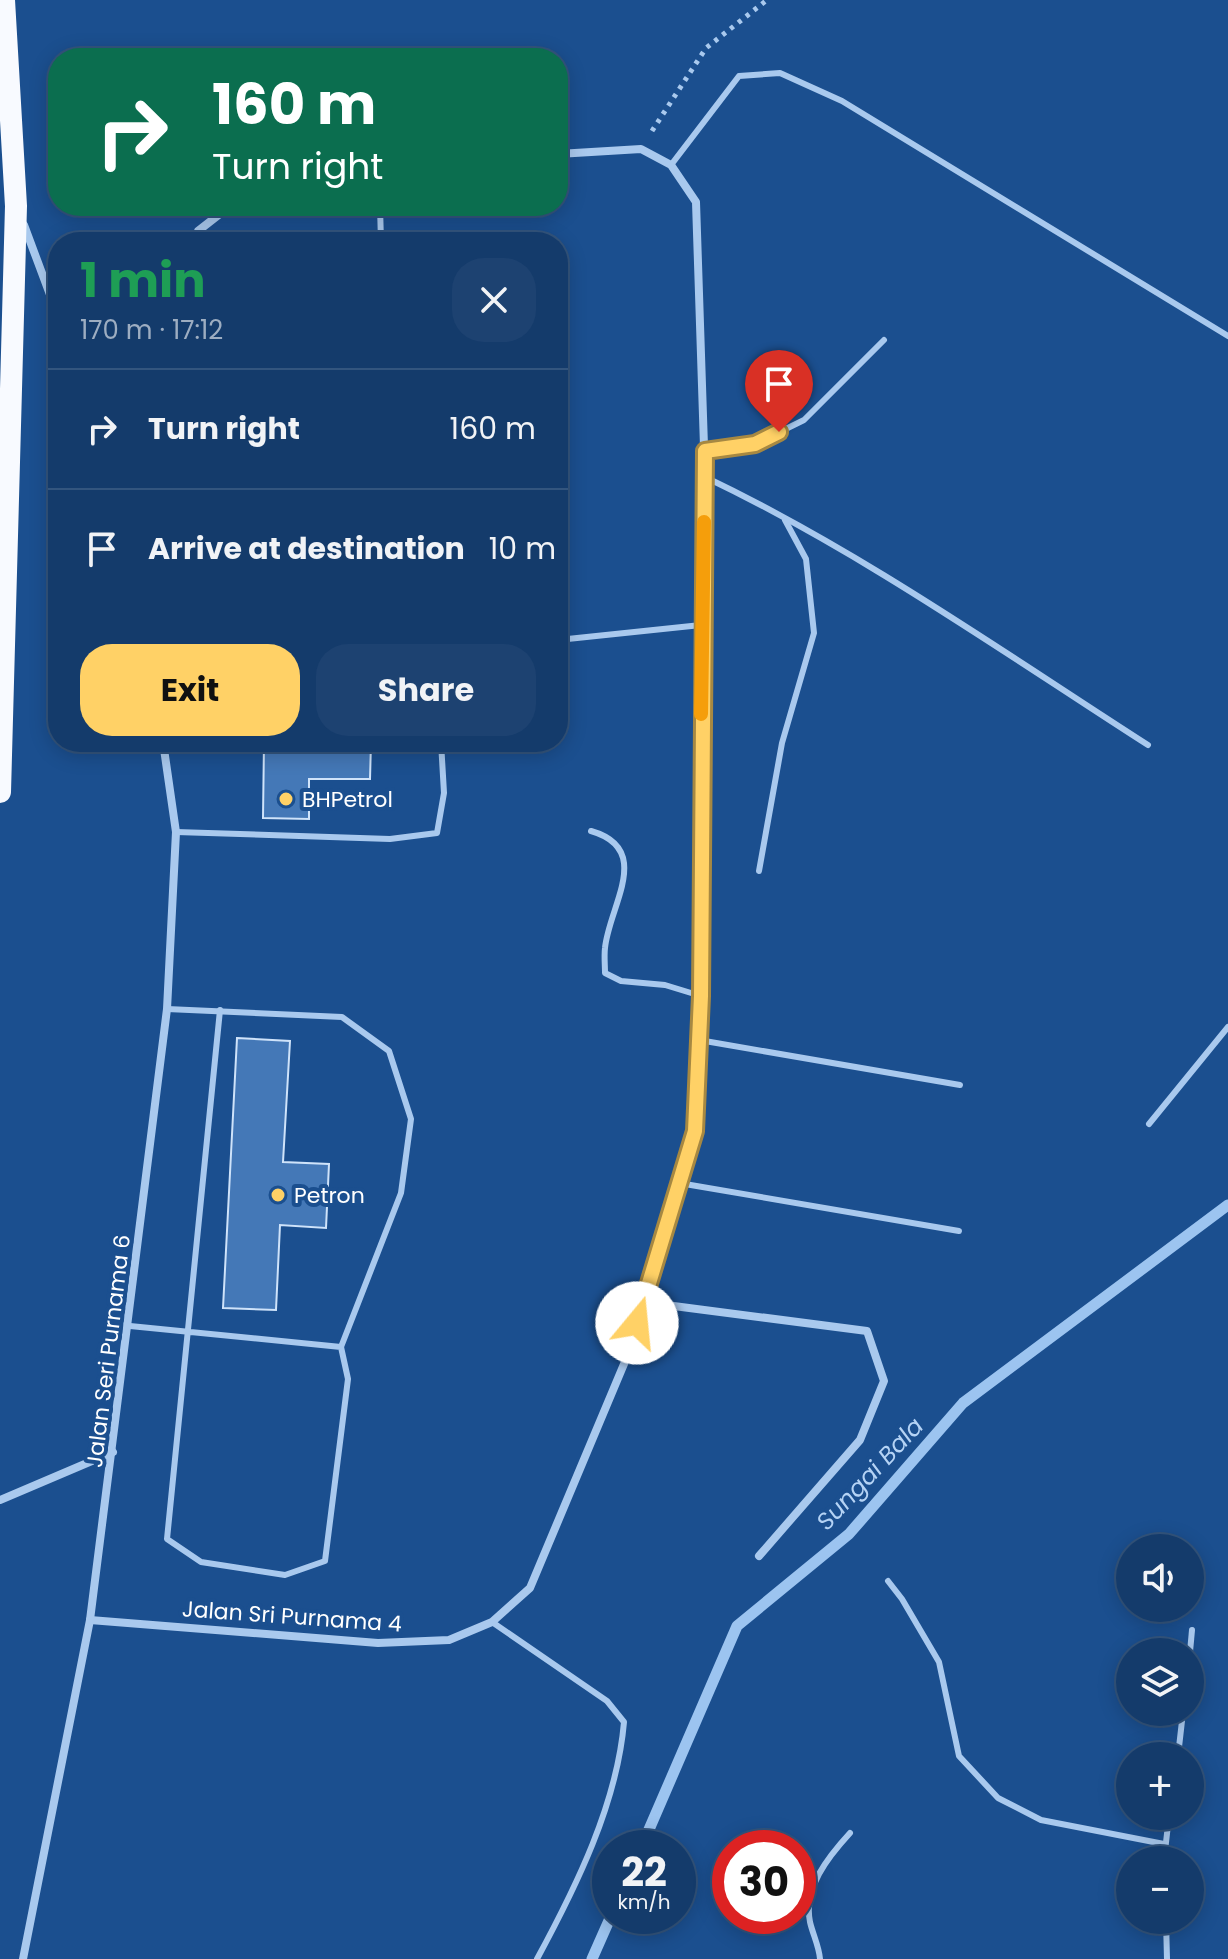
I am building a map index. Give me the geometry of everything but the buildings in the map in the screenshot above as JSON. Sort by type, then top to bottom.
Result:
[{"type":"highway","points":[[0,792],[16,206],[4,0]]},
{"type":"street","points":[[568,153],[641,149]]},
{"type":"street","name":"Jalan Sri Purnama 4","points":[[90,1620],[378,1643],[449,1640],[492,1622],[530,1588],[624,1364],[695,1131],[701,996],[701,625],[705,451],[696,202],[671,165],[641,149]]},
{"type":"street","points":[[16,206],[48,290]]},
{"type":"street","points":[[198,232],[217,216]]},
{"type":"street","name":"Jalan Seri Purnama 6","points":[[23,1959],[90,1620],[130,1326],[167,1009],[176,832],[164,752]]},
{"type":"street","points":[[643,1302],[867,1331],[884,1381],[860,1440],[759,1556]]},
{"type":"street","points":[[0,1500],[113,1452]]},
{"type":"lane","points":[[671,165],[739,76],[780,73],[842,101],[1228,336]]},
{"type":"lane","points":[[705,451],[755,444],[804,420],[884,340]]},
{"type":"lane","points":[[705,477],[783,517],[1148,745]]},
{"type":"lane","points":[[759,871],[782,743],[814,633],[806,559],[783,517]]},
{"type":"lane","points":[[568,639],[701,625]]},
{"type":"lane","points":[[176,832],[390,839],[437,833],[444,793],[442,752]]},
{"type":"lane","points":[[591,831],[609,836],[622,852],[624,872],[604,946],[605,973],[621,981],[665,985],[701,996]]},
{"type":"lane","points":[[167,1009],[220,1010],[342,1017],[389,1051],[411,1119],[401,1193],[341,1347],[348,1379],[325,1561],[285,1575],[201,1562],[167,1539],[220,1010]]},
{"type":"lane","points":[[1149,1124],[1228,1027]]},
{"type":"lane","points":[[699,1040],[960,1085]]},
{"type":"lane","points":[[679,1183],[959,1231]]},
{"type":"lane","points":[[130,1326],[341,1347]]},
{"type":"lane","points":[[888,1581],[939,1662],[959,1756],[998,1798],[1041,1820],[1164,1844],[1166,1830]]},
{"type":"lane","points":[[492,1622],[607,1701],[624,1722],[621,1758],[597,1826],[569,1901],[537,1959]]},
{"type":"lane","points":[[1191,1638],[1192,1630]]},
{"type":"lane","points":[[820,1959],[809,1919],[814,1885],[827,1859],[850,1833]]},
{"type":"lane","points":[[1166,1934],[1167,1959]]},
{"type":"path","points":[[641,149],[706,48],[767,0]]},
{"type":"waterway","name":"Sungai Bala","points":[[649,1830],[737,1626],[849,1534],[963,1403],[1228,1205]]},
{"type":"waterway","name":"Sungai Bala","points":[[592,1959],[603,1934]]},
{"type":"slow traffic","points":[[701,714],[704,522]]},
{"type":"place","name":"BHPetrol","points":[[286,799]]},
{"type":"place","name":"Petron","points":[[278,1195]]},
{"type":"route","points":[[637,1323],[695,1131],[701,996],[701,625],[705,451],[755,444],[779,432]]}]
